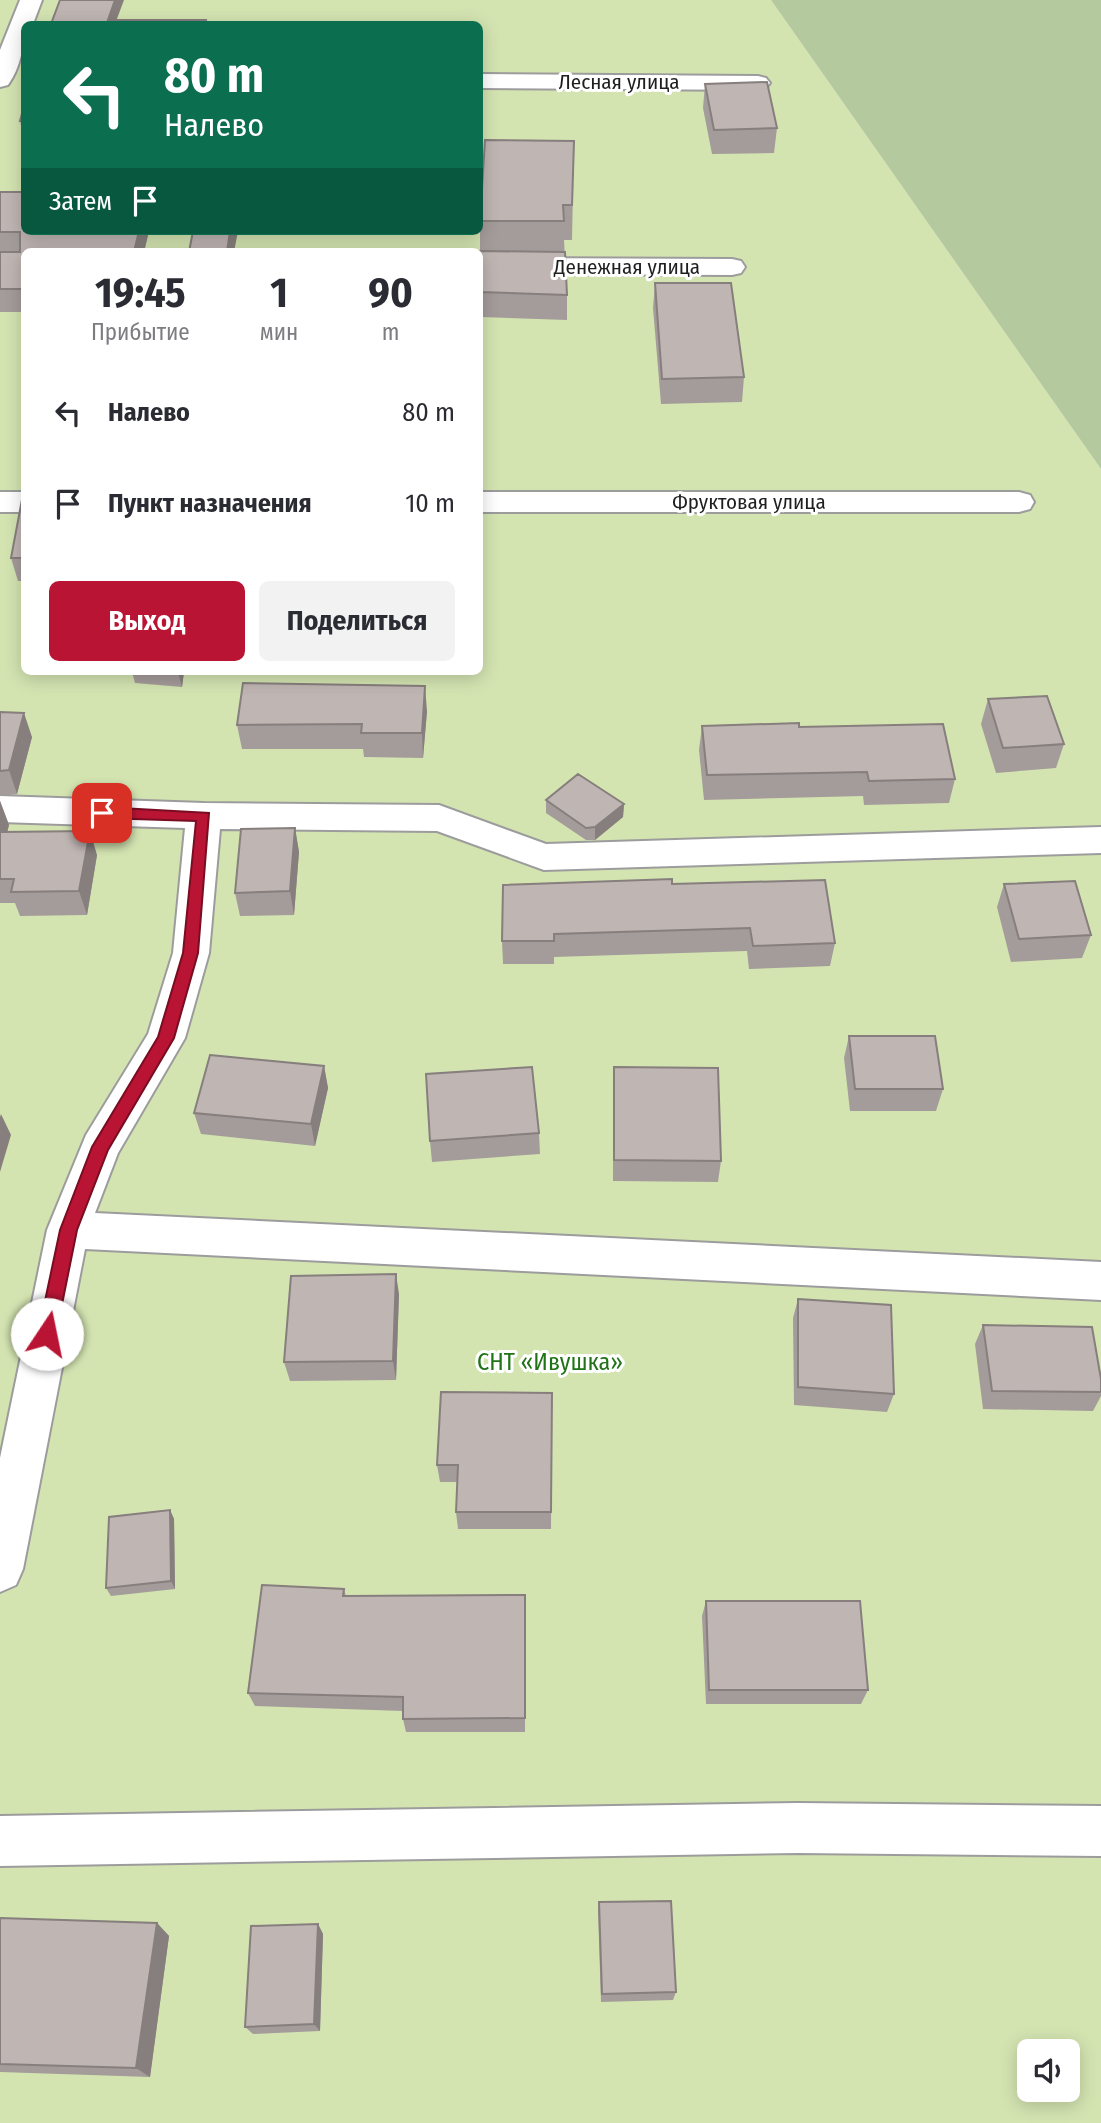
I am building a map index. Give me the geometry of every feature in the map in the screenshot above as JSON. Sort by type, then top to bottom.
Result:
[{"type":"street","points":[[25,21],[31,0]]},
{"type":"street","points":[[9,78],[21,35]]},
{"type":"street","name":"Лесная улица","points":[[483,81],[758,83]]},
{"type":"street","name":"Денежная улица","points":[[483,266],[732,267]]},
{"type":"street","points":[[0,502],[21,502]]},
{"type":"street","name":"Фруктовая улица","points":[[483,502],[1020,502]]},
{"type":"street","points":[[0,809],[204,816],[439,818],[544,857],[1101,841]]},
{"type":"street","points":[[0,1569],[68,1230],[100,1147],[166,1038],[191,953],[204,816]]},
{"type":"street","points":[[68,1230],[1101,1281]]},
{"type":"street","points":[[0,1841],[798,1828],[1101,1831]]},
{"type":"green space","name":"СНТ «Ивушка»","points":[[0,0],[771,0],[1101,469],[1101,2123],[0,2123]]},
{"type":"green space","points":[[771,0],[1101,0],[1101,469]]},
{"type":"building","points":[[60,0],[115,0],[108,20],[206,20],[206,21],[52,21]]},
{"type":"building","points":[[767,82],[777,128],[714,130],[705,84]]},
{"type":"building","points":[[485,140],[574,141],[572,205],[563,205],[564,221],[483,221]]},
{"type":"building","points":[[0,192],[21,192],[21,235],[138,235],[135,248],[21,248],[21,289],[0,289],[0,252],[20,252],[20,232],[0,232]]},
{"type":"building","points":[[192,235],[229,235],[228,248],[190,248]]},
{"type":"building","points":[[483,251],[565,252],[567,295],[483,292]]},
{"type":"building","points":[[655,283],[731,283],[744,377],[662,379]]},
{"type":"building","points":[[21,505],[21,558],[11,558]]},
{"type":"building","points":[[243,683],[425,686],[422,733],[361,733],[362,724],[237,725]]},
{"type":"building","points":[[1047,696],[1064,744],[1003,748],[988,699]]},
{"type":"building","points":[[0,712],[24,713],[9,770],[0,771]]},
{"type":"building","points":[[799,723],[799,727],[943,724],[955,779],[869,781],[867,772],[707,775],[702,726]]},
{"type":"building","points":[[578,774],[624,804],[595,827],[586,828],[546,800]]},
{"type":"building","points":[[295,828],[290,891],[235,893],[241,829]]},
{"type":"building","points":[[90,831],[79,891],[11,892],[14,879],[0,879],[0,832]]},
{"type":"building","points":[[672,879],[672,884],[825,880],[835,943],[753,946],[750,928],[554,934],[554,941],[502,941],[503,885]]},
{"type":"building","points":[[1075,881],[1091,935],[1019,939],[1004,884]]},
{"type":"building","points":[[849,1036],[935,1036],[943,1089],[855,1089]]},
{"type":"building","points":[[210,1055],[324,1066],[311,1124],[194,1113]]},
{"type":"building","points":[[532,1067],[539,1133],[430,1141],[426,1074]]},
{"type":"building","points":[[614,1067],[718,1068],[721,1161],[614,1160]]},
{"type":"building","points":[[396,1274],[393,1361],[284,1362],[291,1276]]},
{"type":"building","points":[[798,1299],[891,1305],[894,1394],[798,1387]]},
{"type":"building","points":[[983,1325],[1092,1327],[1101,1392],[992,1391]]},
{"type":"building","points":[[441,1392],[552,1393],[551,1512],[456,1512],[458,1465],[437,1465]]},
{"type":"building","points":[[170,1510],[171,1581],[106,1588],[109,1517]]},
{"type":"building","points":[[262,1585],[344,1589],[343,1596],[525,1595],[525,1718],[403,1719],[403,1697],[248,1693]]},
{"type":"building","points":[[706,1601],[860,1601],[868,1690],[709,1690]]},
{"type":"building","points":[[671,1901],[676,1992],[602,1994],[599,1902]]},
{"type":"building","points":[[0,1918],[157,1923],[136,2068],[0,2064]]},
{"type":"building","points":[[318,1924],[314,2024],[245,2027],[251,1926]]},
{"type":"route","points":[[47,1334],[68,1230],[100,1147],[166,1038],[191,953],[204,816],[102,813]]}]
